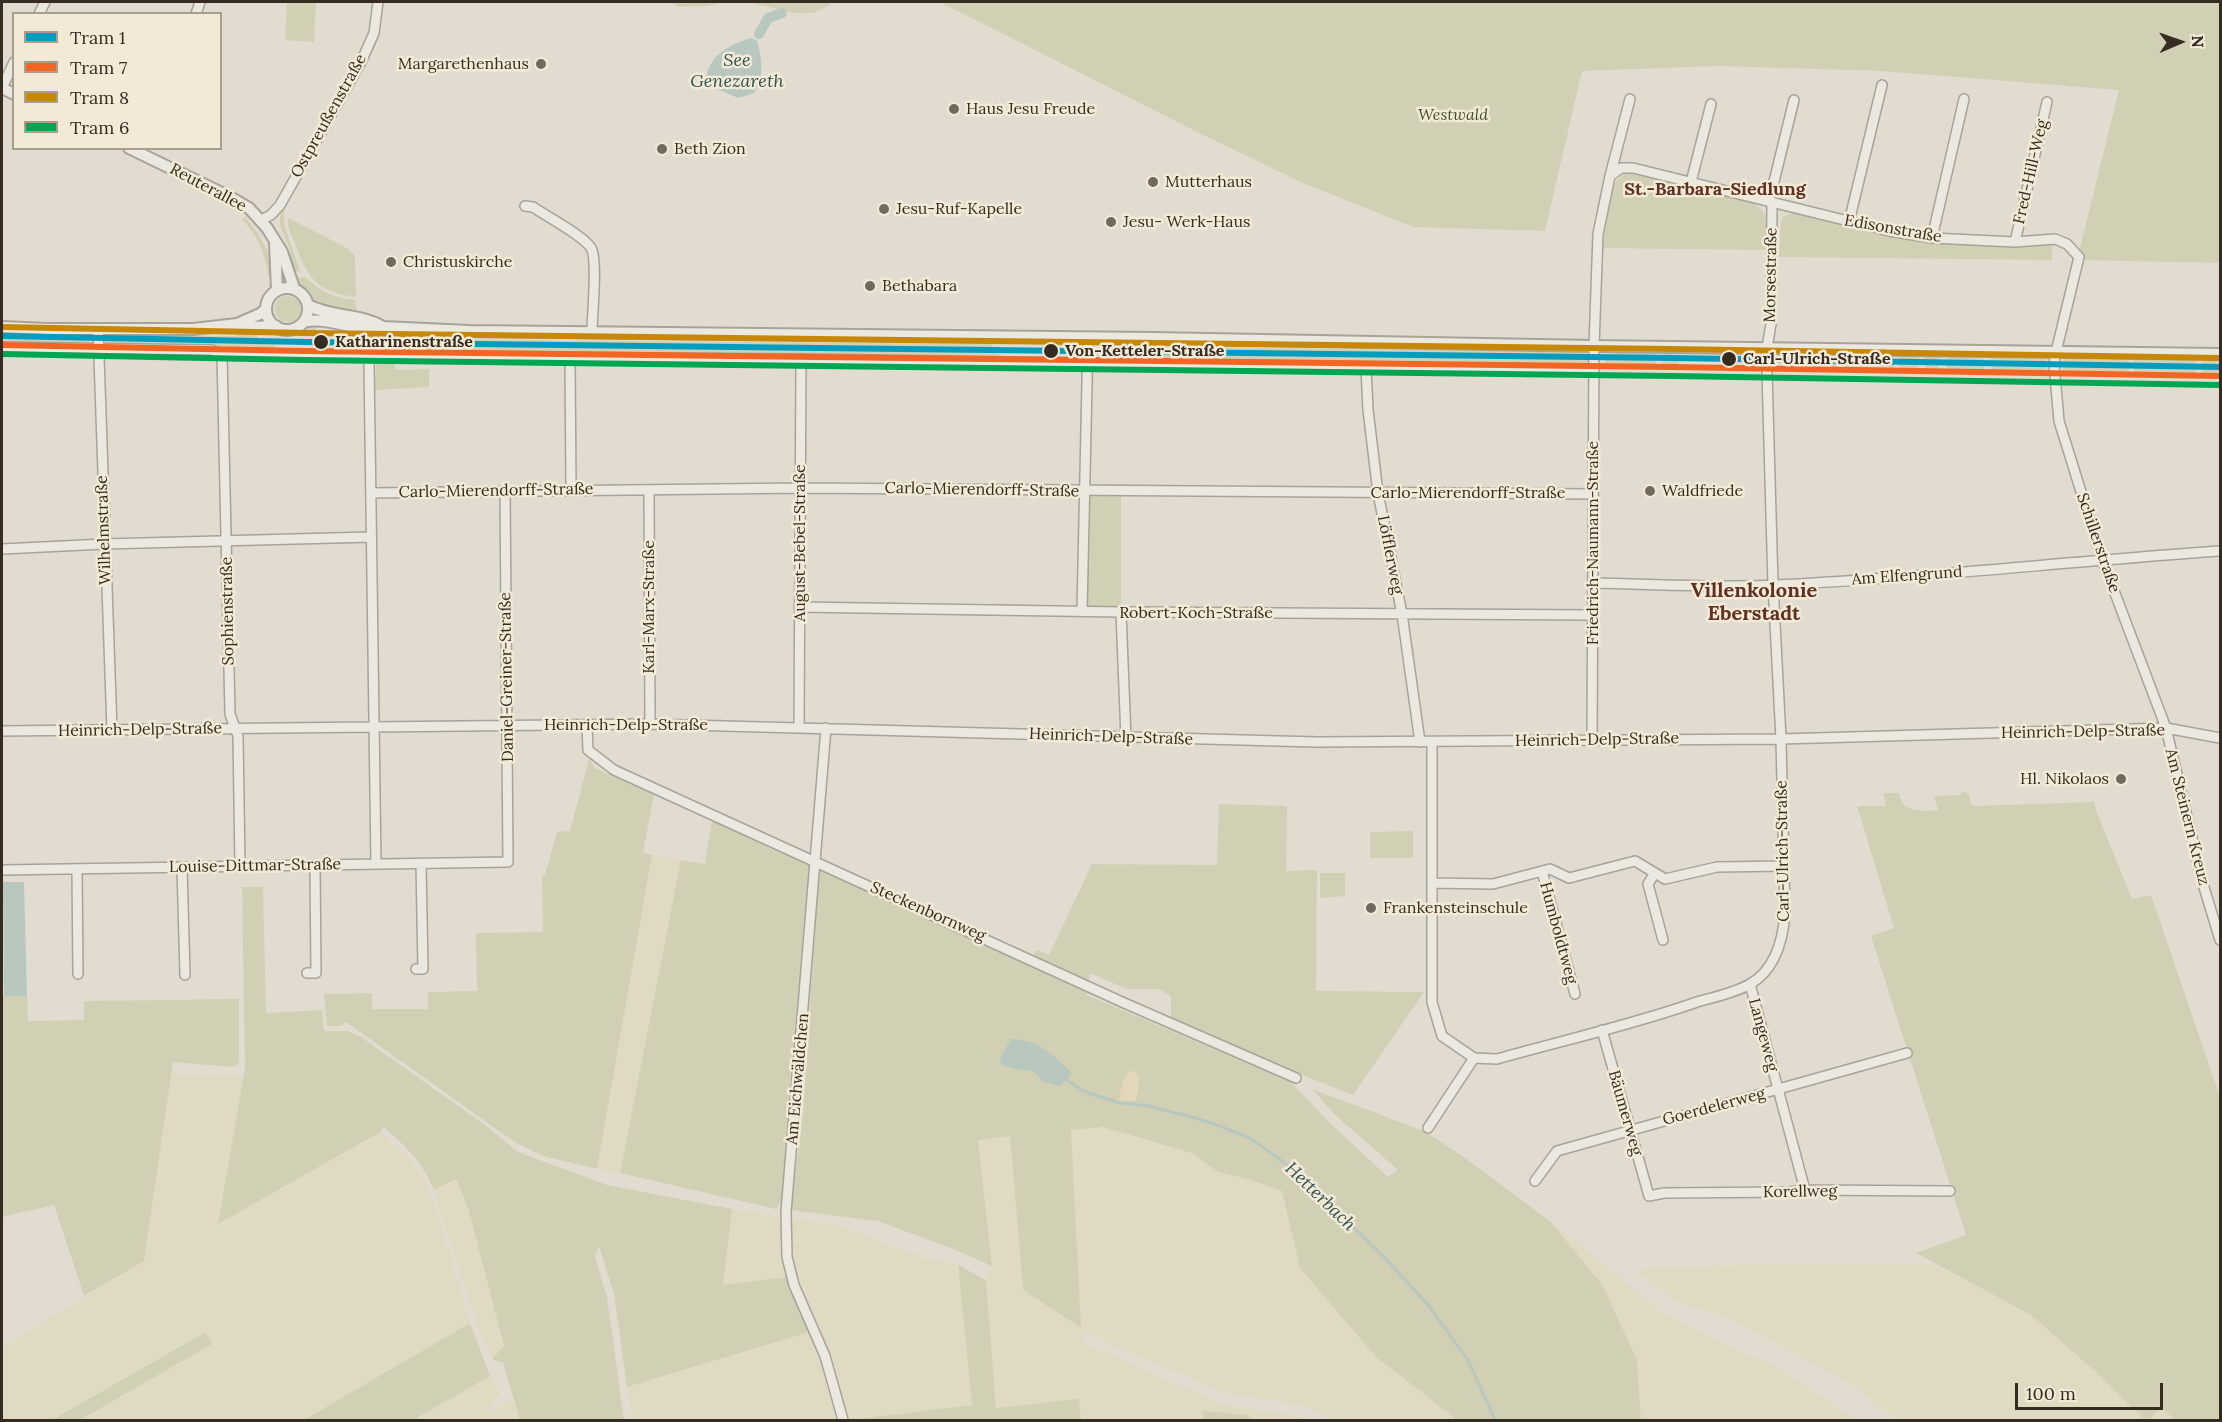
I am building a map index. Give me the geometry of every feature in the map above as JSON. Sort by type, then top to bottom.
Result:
[{"type":"street","name":"Ostpreußenstraße","points":[[261,220],[271,215],[280,205],[362,60],[374,33],[378,2]]},
{"type":"street","points":[[2,88],[12,66]]},
{"type":"street","points":[[1849,222],[1882,85]]},
{"type":"street","points":[[1594,346],[1598,234],[1630,99]]},
{"type":"street","points":[[1932,238],[1964,99]]},
{"type":"street","name":"Morsestraße","points":[[1767,348],[1771,324],[1771,202],[1794,100]]},
{"type":"street","name":"Fred-Hill-Weg","points":[[2015,242],[2047,102]]},
{"type":"street","points":[[1691,182],[1711,104]]},
{"type":"street","name":"Reuterallee","points":[[144,152],[239,202],[261,220],[282,252],[294,288]]},
{"type":"street","name":"Edisonstraße","points":[[1610,176],[1621,168],[1633,168],[1849,222],[1932,238],[2015,242],[2055,239],[2067,244],[2078,254],[2056,352]]},
{"type":"street","points":[[525,206],[533,207],[583,240],[591,248],[594,261],[592,332]]},
{"type":"street","name":"Reuterallee","points":[[275,243],[277,290]]},
{"type":"street","points":[[237,324],[294,329],[304,322],[308,314],[308,305],[303,295],[294,288],[277,290],[268,300],[266,309],[269,319],[276,326]]},
{"type":"street","points":[[308,305],[323,311],[367,319],[384,327]]},
{"type":"street","points":[[4,328],[193,329],[237,324],[266,309]]},
{"type":"street","points":[[304,322],[319,321],[364,329],[384,327],[469,331],[1088,337],[2220,354]]},
{"type":"street","points":[[376,864],[370,356],[384,327]]},
{"type":"street","name":"Wilhelmstraße","points":[[98,329],[112,730]]},
{"type":"street","points":[[1082,611],[1088,337]]},
{"type":"street","name":"Friedrich-Naumann-Straße","points":[[1592,740],[1594,346]]},
{"type":"street","points":[[2,347],[212,350],[222,355],[801,359],[1593,370]]},
{"type":"street","name":"Carl-Ulrich-Straße","points":[[1474,1058],[1497,1059],[1682,1007],[1750,984],[1768,967],[1779,948],[1784,930],[1785,913],[1767,348]]},
{"type":"street","name":"Schillerstraße","points":[[2056,352],[2054,364],[2059,421],[2102,559],[2166,728]]},
{"type":"street","name":"Sophienstraße","points":[[222,355],[230,714],[238,739],[240,866]]},
{"type":"street","points":[[570,359],[571,490]]},
{"type":"street","name":"August-Bebel-Straße","points":[[799,727],[801,359]]},
{"type":"street","name":"Löfflerweg","points":[[1366,368],[1369,419],[1378,493],[1402,614],[1420,741]]},
{"type":"street","name":"Carlo-Mierendorff-Straße","points":[[371,493],[800,488],[1593,494]]},
{"type":"street","name":"Karl-Marx-Straße","points":[[649,490],[650,724]]},
{"type":"street","name":"Daniel-Greiner-Straße","points":[[505,492],[508,862]]},
{"type":"street","points":[[2,549],[371,537]]},
{"type":"street","name":"Am Elfengrund","points":[[1593,583],[1773,585],[1906,577],[2220,551]]},
{"type":"street","name":"Robert-Koch-Straße","points":[[800,608],[1593,615]]},
{"type":"street","points":[[1121,612],[1126,738]]},
{"type":"street","name":"Heinrich-Delp-Straße","points":[[2,731],[650,724],[1271,742],[1432,742],[1781,739],[2166,728],[2220,738]]},
{"type":"street","name":"Steckenbornweg","points":[[587,725],[588,750],[614,770],[1122,1002],[1296,1077]]},
{"type":"street","name":"Am Eichwäldchen","points":[[826,728],[786,1212],[787,1257],[794,1285],[825,1356],[843,1420]]},
{"type":"street","name":"Am Steinern Kreuz","points":[[2166,728],[2200,875],[2220,940]]},
{"type":"street","points":[[1428,1128],[1474,1058],[1442,1036],[1432,1002],[1432,742]]},
{"type":"street","name":"Humboldtweg","points":[[1433,883],[1493,884],[1550,869],[1569,878],[1635,861],[1665,879],[1717,867],[1784,866]]},
{"type":"street","name":"Louise-Dittmar-Straße","points":[[2,870],[508,862]]},
{"type":"street","points":[[416,969],[423,969],[421,864]]},
{"type":"street","points":[[308,973],[316,973],[315,865]]},
{"type":"street","points":[[182,867],[185,975]]},
{"type":"street","points":[[77,869],[78,974]]},
{"type":"street","name":"Humboldtweg","points":[[1542,871],[1575,994]]},
{"type":"street","points":[[1655,873],[1648,884],[1663,940]]},
{"type":"street","name":"Langeweg","points":[[1750,984],[1805,1190]]},
{"type":"street","name":"Bäumerweg","points":[[1602,1030],[1649,1196]]},
{"type":"street","name":"Goerdelerweg","points":[[1535,1180],[1557,1151],[1907,1053]]},
{"type":"street","name":"Korellweg","points":[[1649,1196],[1664,1193],[1805,1190],[1950,1191]]},
{"type":"shaded area","points":[[652,855],[681,860],[620,1173],[597,1169]]},
{"type":"shaded area","points":[[171,1073],[191,1076],[244,1077],[218,1223],[380,1132],[407,1156],[426,1183],[470,1323],[304,1420],[80,1420],[212,1344],[206,1332],[52,1420],[2,1420],[2,1348],[144,1261]]},
{"type":"shaded area","points":[[1103,1127],[1192,1153],[1218,1172],[1248,1179],[1282,1191],[1300,1268],[1455,1420],[1338,1420],[1297,1404],[1225,1393],[1117,1347],[1082,1329],[1082,1342],[1222,1404],[1297,1416],[1307,1420],[1081,1420],[1079,1400],[996,1408],[986,1280],[992,1266],[978,1139],[1010,1136],[1023,1290],[1080,1328],[1071,1130]]},
{"type":"shaded area","points":[[455,1178],[468,1208],[504,1347],[492,1359],[478,1327],[434,1190]]},
{"type":"shaded area","points":[[732,1209],[844,1227],[915,1255],[958,1265],[972,1405],[849,1420],[832,1358],[798,1277],[723,1286]]},
{"type":"shaded area","points":[[1550,1221],[1669,1317],[1739,1351],[1774,1365],[1858,1420],[1641,1420],[1637,1360],[1603,1286]]},
{"type":"shaded area","points":[[1745,1264],[1931,1264],[2031,1315],[2095,1371],[2145,1420],[1898,1420],[1856,1387],[1729,1318],[1680,1303],[1635,1270]]},
{"type":"shaded area","points":[[809,1332],[821,1361],[837,1420],[633,1420],[627,1387]]},
{"type":"shaded area","points":[[490,1376],[500,1393],[486,1414],[512,1399],[520,1420],[413,1420]]},
{"type":"shaded area","points":[[2161,1407],[2175,1420],[2149,1420]]},
{"type":"green space","points":[[287,2],[316,2],[314,42],[285,40]]},
{"type":"green space","points":[[672,2],[725,2],[706,6],[678,7]]},
{"type":"green space","points":[[748,2],[830,2],[830,5],[813,13],[794,13]]},
{"type":"green space","name":"Westwald","points":[[940,2],[2220,2],[2220,263],[2077,260],[2119,90],[1882,71],[1718,66],[1582,71],[1545,231],[1413,227],[1303,183]]},
{"type":"green space","points":[[1634,171],[1756,201],[1755,205],[1760,208],[1766,218],[1766,250],[1602,248],[1613,187],[1621,177]]},
{"type":"green space","points":[[282,210],[284,210],[284,224],[300,271],[294,272],[289,247],[280,224]]},
{"type":"green space","points":[[1793,211],[1931,242],[1994,245],[2007,248],[2052,245],[2052,260],[1779,257],[1781,220]]},
{"type":"green space","points":[[245,217],[264,244],[275,274],[268,275],[260,245],[242,220]]},
{"type":"green space","points":[[288,218],[347,248],[355,256],[356,297],[324,288],[311,276],[291,236]]},
{"type":"green space","points":[[306,277],[316,287],[328,293],[355,300],[357,313],[317,304],[297,284],[295,278]]},
{"type":"green space","points":[[288,296],[297,300],[301,309],[297,318],[288,322],[279,318],[275,309],[279,300]]},
{"type":"green space","points":[[309,326],[316,326],[316,335],[280,335],[279,333],[294,334]]},
{"type":"green space","points":[[238,330],[256,330],[258,339],[275,339],[275,351],[106,345],[106,338],[109,335],[235,336]]},
{"type":"green space","points":[[2,334],[88,335],[89,345],[2,345]]},
{"type":"green space","points":[[397,339],[992,344],[993,347],[998,347],[998,354],[1001,355],[1000,360],[459,352],[456,354],[378,354],[386,344]]},
{"type":"green space","points":[[1103,346],[1585,352],[1589,355],[1589,366],[1100,358],[1097,350],[1103,351]]},
{"type":"green space","points":[[1614,352],[1654,353],[1656,354],[1656,367],[1604,368],[1606,356],[1611,356]]},
{"type":"green space","points":[[1663,353],[1678,356],[1678,364],[1675,364],[1675,368],[1662,367]]},
{"type":"green space","points":[[1789,354],[1836,355],[1838,369],[1836,371],[1789,370]]},
{"type":"green space","points":[[1844,356],[1894,356],[1894,372],[1848,372],[1844,368]]},
{"type":"green space","points":[[1902,356],[1919,357],[1919,373],[1899,373],[1899,358]]},
{"type":"green space","points":[[1925,357],[1939,357],[1939,373],[1925,373]]},
{"type":"green space","points":[[1948,357],[1983,358],[1985,373],[1946,372]]},
{"type":"green space","points":[[1991,358],[2046,359],[2047,373],[1991,373]]},
{"type":"green space","points":[[2064,359],[2127,360],[2129,376],[2062,375]]},
{"type":"green space","points":[[2134,360],[2196,361],[2196,377],[2134,376]]},
{"type":"green space","points":[[382,361],[393,361],[396,370],[429,369],[429,387],[375,390],[376,364]]},
{"type":"green space","points":[[2202,361],[2220,361],[2220,378],[2202,378]]},
{"type":"green space","points":[[1085,491],[1121,492],[1121,612],[1082,611]]},
{"type":"green space","points":[[589,759],[595,768],[654,795],[643,853],[652,855],[597,1169],[543,1156],[516,1143],[346,1022],[341,1026],[327,1026],[324,994],[372,993],[372,1009],[428,1009],[428,992],[477,991],[476,933],[543,932],[542,875],[545,875],[557,832],[570,831]]},
{"type":"green space","points":[[1961,792],[1968,793],[1972,806],[2094,802],[2132,899],[2151,895],[2220,1097],[2220,1420],[2175,1420],[2161,1407],[2149,1420],[2145,1420],[2095,1371],[2031,1315],[1916,1253],[1966,1235],[1871,936],[1894,928],[1857,806],[1886,806],[1883,793],[1899,793],[1904,805],[1908,808],[1919,811],[1938,810],[1934,796],[1961,795]]},
{"type":"green space","points":[[1219,804],[1287,806],[1286,871],[1317,870],[1316,991],[1424,992],[1353,1095],[1171,1023],[1171,996],[1159,989],[1127,989],[1090,973],[1087,995],[1291,1082],[1330,1123],[1388,1177],[1398,1170],[1334,1114],[1312,1089],[1424,1131],[1458,1153],[1550,1221],[1603,1286],[1637,1360],[1641,1420],[1455,1420],[1376,1357],[1300,1268],[1282,1191],[1248,1179],[1218,1172],[1192,1153],[1103,1127],[1071,1130],[1081,1328],[1023,1290],[1010,1136],[978,1140],[992,1266],[878,1221],[790,1210],[803,1114],[818,869],[1028,964],[1037,950],[1049,955],[1092,864],[1217,865]]},
{"type":"green space","points":[[712,820],[773,850],[811,864],[783,1199],[776,1209],[620,1173],[681,860],[705,864]]},
{"type":"green space","points":[[1413,831],[1413,858],[1370,858],[1370,832]]},
{"type":"green space","points":[[1320,873],[1345,873],[1345,896],[1320,898]]},
{"type":"green space","points":[[242,887],[263,887],[266,1013],[322,1010],[324,1031],[348,1031],[361,1037],[489,1128],[518,1152],[607,1185],[732,1209],[723,1285],[787,1277],[809,1332],[627,1387],[614,1294],[599,1246],[595,1257],[607,1297],[624,1420],[520,1420],[503,1363],[492,1359],[504,1346],[468,1208],[456,1179],[434,1190],[419,1163],[384,1127],[380,1132],[218,1224],[245,1068]]},
{"type":"green space","points":[[2,996],[27,996],[28,1021],[84,1020],[84,1001],[239,999],[239,1063],[232,1067],[173,1062],[144,1261],[84,1296],[54,1205],[2,1217]]},
{"type":"green space","points":[[958,1265],[986,1280],[996,1408],[1079,1399],[1081,1420],[849,1420],[972,1405]]},
{"type":"green space","points":[[470,1323],[490,1376],[413,1420],[304,1420]]},
{"type":"green space","points":[[206,1332],[212,1344],[80,1420],[52,1420]]},
{"type":"green space","points":[[1203,1411],[1249,1415],[1249,1420],[1203,1420]]},
{"type":"sand","points":[[1131,1070],[1139,1075],[1135,1101],[1119,1100],[1124,1080]]},
{"type":"water","name":"See Genezareth","points":[[752,38],[757,41],[762,68],[760,81],[754,93],[738,98],[713,87],[707,75],[713,61],[730,46]]},
{"type":"water","points":[[3,882],[24,882],[27,996],[4,996]]},
{"type":"water","points":[[1011,1039],[1038,1045],[1052,1054],[1072,1073],[1060,1086],[1043,1082],[1034,1071],[1014,1069],[1000,1064],[1001,1056]]},
{"type":"waterway","points":[[759,34],[768,18],[782,13]]},
{"type":"waterway","name":"Hetterbach","points":[[1066,1079],[1083,1091],[1120,1103],[1150,1106],[1209,1122],[1250,1138],[1293,1169],[1385,1258],[1429,1306],[1469,1362],[1495,1420]]},
{"type":"tram line","name":"8","points":[[3,327],[2220,358]]},
{"type":"tram line","name":"1","points":[[2,336],[2220,367]]},
{"type":"tram line","name":"7","points":[[2,345],[2220,376]]},
{"type":"tram line","name":"6","points":[[2,354],[2220,385]]},
{"type":"place","name":"Margarethenhaus","points":[[541,64]]},
{"type":"place","name":"Haus Jesu Freude","points":[[954,109]]},
{"type":"place","name":"Beth Zion","points":[[662,149]]},
{"type":"place","name":"Mutterhaus","points":[[1153,182]]},
{"type":"place","name":"Jesu-Ruf-Kapelle","points":[[884,209]]},
{"type":"place","name":"Jesu- Werk-Haus","points":[[1111,222]]},
{"type":"place","name":"Christuskirche","points":[[391,262]]},
{"type":"place","name":"Bethabara","points":[[870,286]]},
{"type":"place","name":"Katharinenstraße","points":[[321,342]]},
{"type":"place","name":"Von-Ketteler-Straße","points":[[1051,351]]},
{"type":"place","name":"Carl-Ulrich-Straße","points":[[1729,359]]},
{"type":"place","name":"Waldfriede","points":[[1650,491]]},
{"type":"place","name":"Hl. Nikolaos","points":[[2121,779]]},
{"type":"place","name":"Frankensteinschule","points":[[1371,908]]},
{"type":"district","name":"St.-Barbara-Siedlung","points":[[1715,190]]},
{"type":"district","name":"Villenkolonie Eberstadt","points":[[1754,602]]}]
